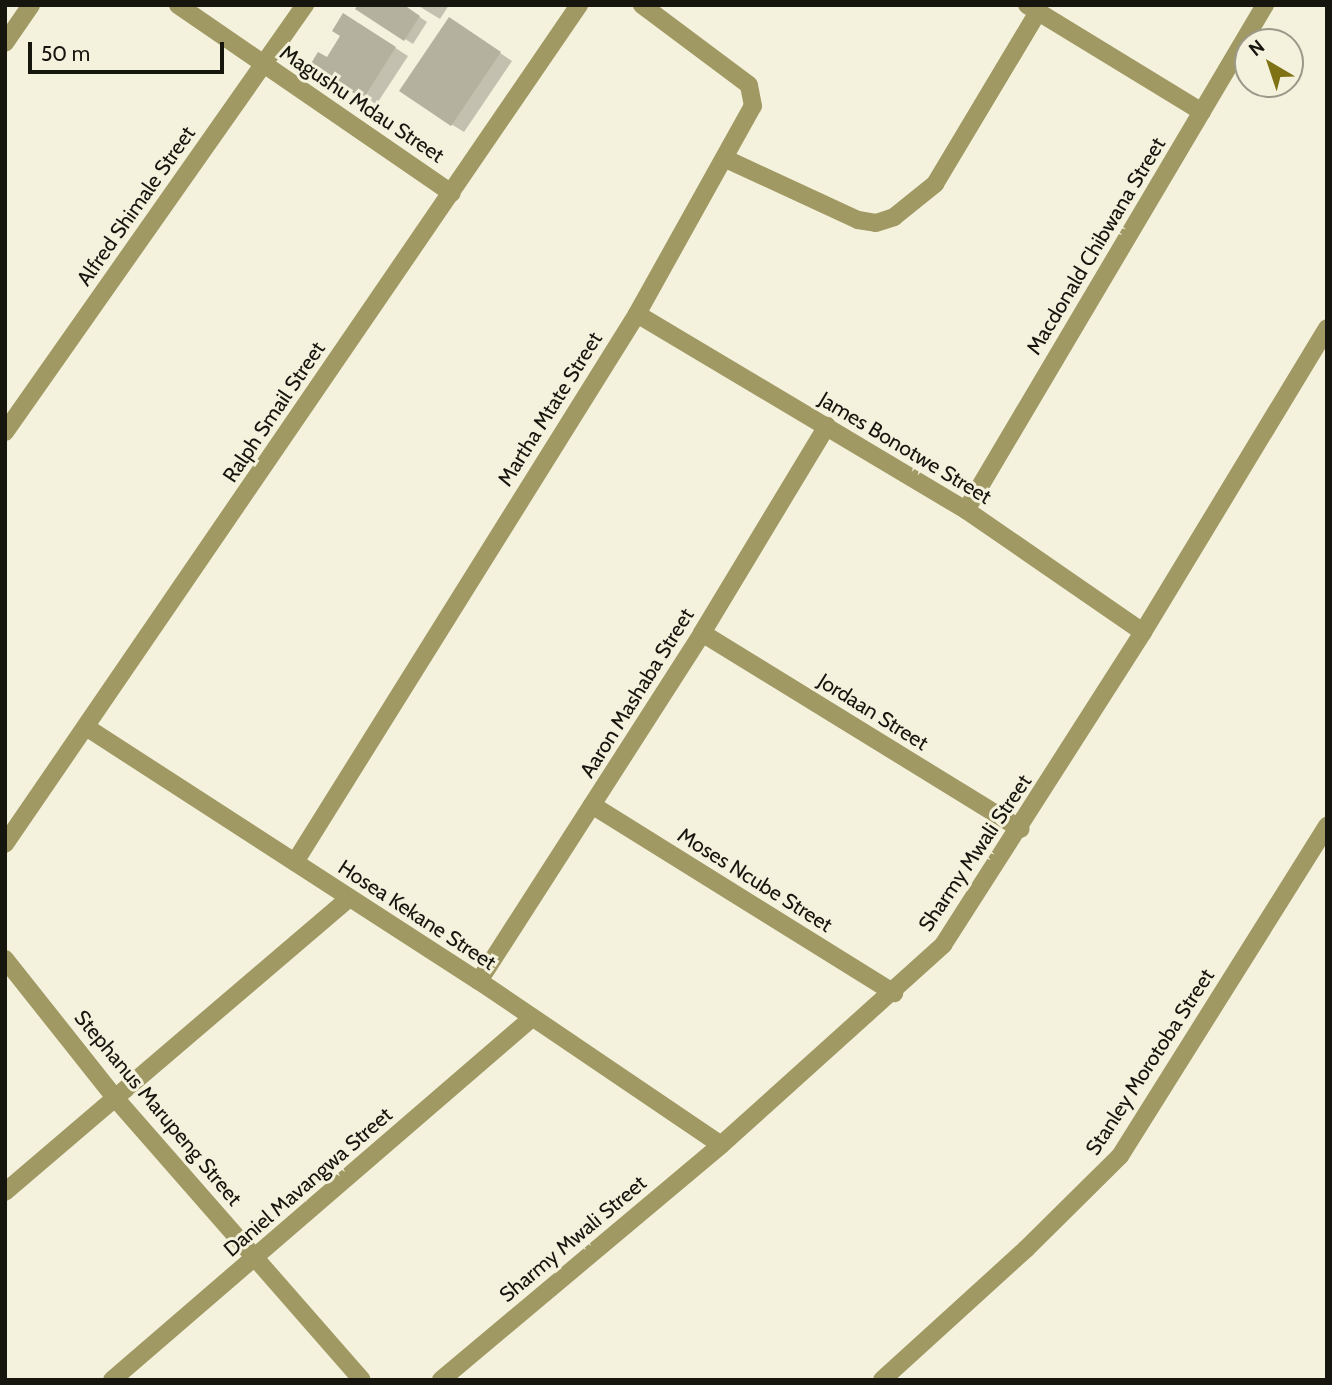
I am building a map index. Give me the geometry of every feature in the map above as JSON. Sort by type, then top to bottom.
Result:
[{"type":"street","points":[[5,44],[31,5]]},
{"type":"street","name":"Magushu Mdau Street","points":[[178,5],[452,193]]},
{"type":"street","name":"Alfred Shimale Street","points":[[5,432],[305,5]]},
{"type":"street","name":"Ralph Smail Street","points":[[5,844],[579,5]]},
{"type":"street","name":"Martha Mtate Street","points":[[295,862],[636,314],[726,159],[753,106],[749,85],[642,5]]},
{"type":"street","name":"Macdonald Chibwana Street","points":[[966,510],[1265,5]]},
{"type":"street","points":[[726,159],[858,220],[876,223],[894,217],[934,184],[1032,9],[1202,112]]},
{"type":"street","name":"James Bonotwe Street","points":[[636,314],[966,510],[1143,632]]},
{"type":"street","name":"Sharmy Mwali Street","points":[[441,1380],[721,1145],[894,993],[943,945],[1020,829],[1143,632],[1327,328]]},
{"type":"street","name":"Aaron Mashaba Street","points":[[479,981],[702,633],[827,426]]},
{"type":"street","name":"Jordaan Street","points":[[702,633],[1020,829]]},
{"type":"street","name":"Hosea Kekane Street","points":[[86,727],[479,981],[721,1145]]},
{"type":"street","name":"Moses Ncube Street","points":[[592,805],[894,993]]},
{"type":"street","name":"Stanley Morotoba Street","points":[[882,1380],[1037,1240],[1120,1156],[1327,825]]},
{"type":"street","points":[[5,1192],[348,898]]},
{"type":"street","name":"Stephanus Marupeng Street","points":[[5,958],[116,1099],[362,1380]]},
{"type":"street","name":"Daniel Mavangwa Street","points":[[112,1380],[532,1018]]},
{"type":"building","points":[[358,5],[404,5],[420,16],[404,41],[355,9]]},
{"type":"building","points":[[343,13],[396,47],[363,99],[310,65],[318,52],[327,57],[340,36],[332,31]]},
{"type":"building","points":[[449,17],[501,52],[451,126],[399,91]]}]
